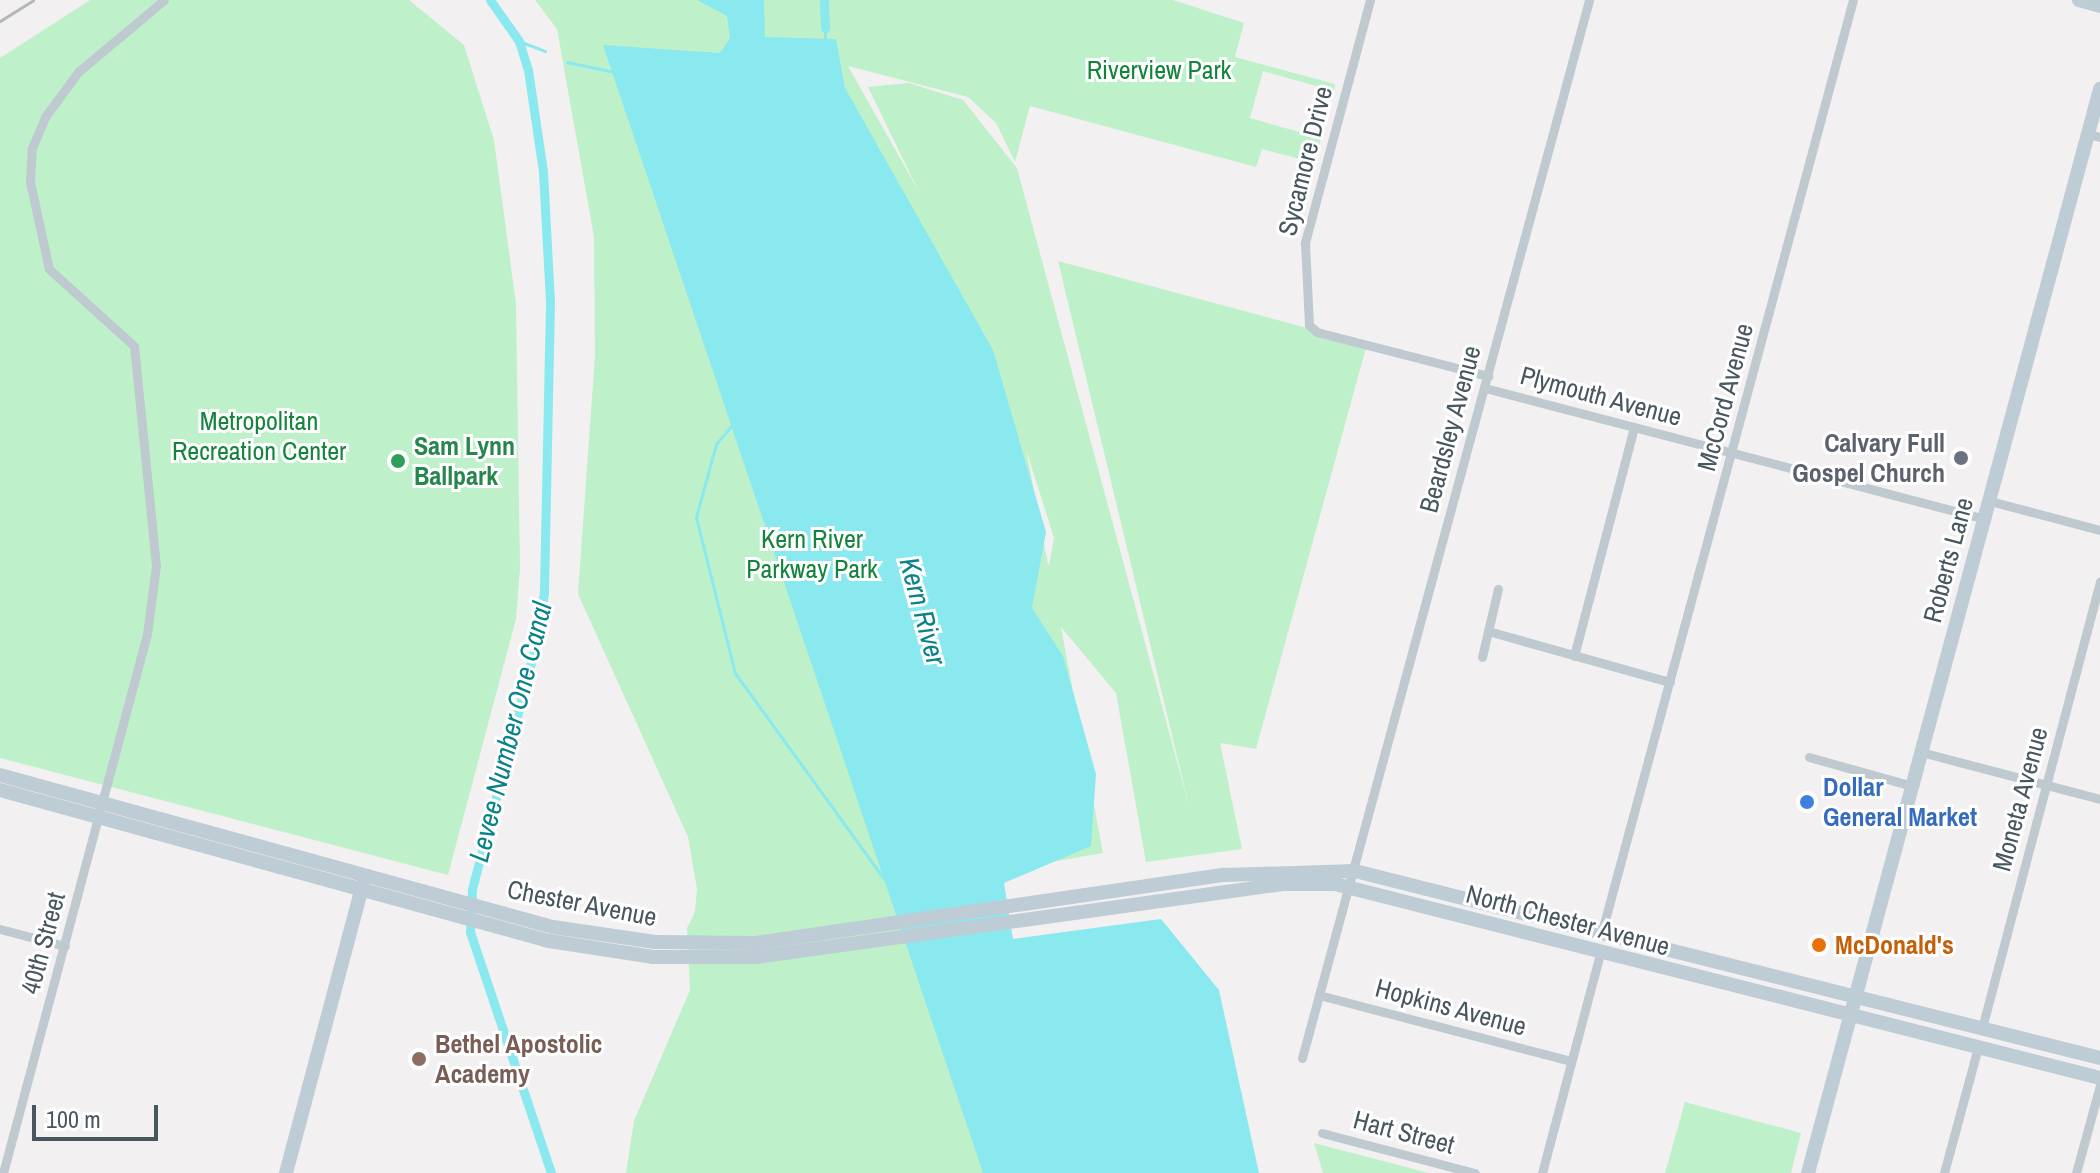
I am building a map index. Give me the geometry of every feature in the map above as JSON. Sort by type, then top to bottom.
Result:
[{"type":"main road","points":[[2079,0],[2100,6]]},
{"type":"main road","name":"Roberts Lane","points":[[1808,1173],[1856,992],[1865,977],[1880,904],[1985,519],[2094,136],[2100,89]]},
{"type":"main road","name":"Chester Avenue","points":[[0,775],[102,809],[488,917],[574,946],[654,957],[757,957],[1018,921]]},
{"type":"main road","name":"Chester Avenue","points":[[0,790],[102,809]]},
{"type":"main road","name":"North Chester Avenue","points":[[1027,904],[1282,869],[1355,871],[1601,935],[1856,992],[2100,1058]]},
{"type":"main road","points":[[286,1173],[363,882]]},
{"type":"main road","name":"North Chester Avenue","points":[[1018,921],[1283,884],[1351,887],[1600,954],[2100,1078]]},
{"type":"main road","name":"Chester Avenue","points":[[488,917],[655,942],[756,943],[1027,904]]},
{"type":"main road","points":[[1558,942],[1601,935]]},
{"type":"main road","points":[[1600,954],[1606,946],[1632,942]]},
{"type":"main road","points":[[1978,1047],[2030,1040]]},
{"type":"street","name":"40th Street","points":[[3,1173],[147,634],[156,566],[141,379],[134,346],[49,269],[30,182],[32,148],[45,117],[78,72],[164,0]]},
{"type":"street","name":"Sycamore Drive","points":[[1370,0],[1305,243],[1309,325],[1317,332],[1488,376]]},
{"type":"street","name":"Beardsley Avenue","points":[[1302,1058],[1351,887],[1589,0]]},
{"type":"street","name":"McCord Avenue","points":[[1601,935],[1853,0]]},
{"type":"street","name":"Plymouth Avenue","points":[[1485,388],[1985,519]]},
{"type":"street","points":[[1574,656],[1634,427]]},
{"type":"street","points":[[1990,501],[2100,530]]},
{"type":"street","name":"Moneta Avenue","points":[[1982,1028],[2100,581]]},
{"type":"street","points":[[1482,657],[1498,589]]},
{"type":"street","points":[[1488,631],[1670,682]]},
{"type":"street","points":[[1921,752],[2100,799]]},
{"type":"street","points":[[1809,757],[1912,786]]},
{"type":"street","points":[[0,929],[65,946]]},
{"type":"street","points":[[1542,1173],[1600,954]]},
{"type":"street","name":"Hopkins Avenue","points":[[1319,995],[1571,1061]]},
{"type":"street","points":[[1944,1173],[1978,1047]]},
{"type":"street","points":[[2076,1173],[2100,1085]]},
{"type":"street","name":"Hart Street","points":[[1322,1133],[1475,1173]]},
{"type":"green space","name":"Metropolitan Recreation Center","points":[[90,0],[409,0],[464,45],[494,140],[516,304],[520,568],[516,619],[448,875],[0,758],[0,58]]},
{"type":"green space","name":"Kern River Parkway Park","points":[[535,0],[1173,0],[1244,23],[1235,57],[1335,84],[1334,91],[1263,71],[1250,118],[1321,138],[1315,163],[1262,149],[1256,167],[1030,106],[1015,162],[996,123],[968,97],[848,66],[918,190],[868,87],[909,83],[963,100],[1017,168],[1189,806],[1058,261],[1367,344],[1256,749],[1220,743],[1242,849],[1146,862],[1116,693],[1061,627],[1103,853],[995,872],[1009,953],[1245,1173],[626,1173],[634,1121],[690,990],[687,928],[695,912],[697,889],[688,837],[578,594],[595,355],[594,237],[557,29]],"holes":[[[1026,449],[1054,538],[1049,565]]]},
{"type":"green space","points":[[1685,1102],[1801,1133],[1791,1173],[1665,1173]]},
{"type":"green space","points":[[1314,1143],[1429,1173],[1323,1173]]},
{"type":"water","name":"Kern River","points":[[697,0],[764,0],[765,37],[836,39],[845,88],[993,350],[1046,532],[1032,608],[1063,656],[1096,774],[1091,846],[1004,883],[1013,939],[1161,919],[1219,990],[1259,1173],[983,1173],[603,45],[720,53],[730,38],[727,16]]},
{"type":"waterway","name":"Levee Number One Canal","points":[[490,0],[519,41],[528,70],[543,172],[550,303],[544,593],[534,651],[472,889],[470,932],[551,1173]]},
{"type":"waterway","points":[[824,0],[825,28]]},
{"type":"waterway","points":[[825,28],[825,44]]},
{"type":"waterway","points":[[519,41],[545,51]]},
{"type":"waterway","points":[[567,62],[614,72]]},
{"type":"waterway","points":[[732,425],[716,444],[696,517],[735,673],[887,883]]},
{"type":"railway","points":[[0,21],[33,0]]},
{"type":"place","name":"Calvary Full Gospel Church","points":[[1961,458]]},
{"type":"place","name":"Sam Lynn Ballpark","points":[[398,461]]},
{"type":"place","name":"Dollar General Market","points":[[1807,802]]},
{"type":"place","name":"McDonald's","points":[[1819,945]]},
{"type":"place","name":"Bethel Apostolic Academy","points":[[419,1059]]},
{"type":"park label","name":"Riverview Park","points":[[1159,70]]}]
